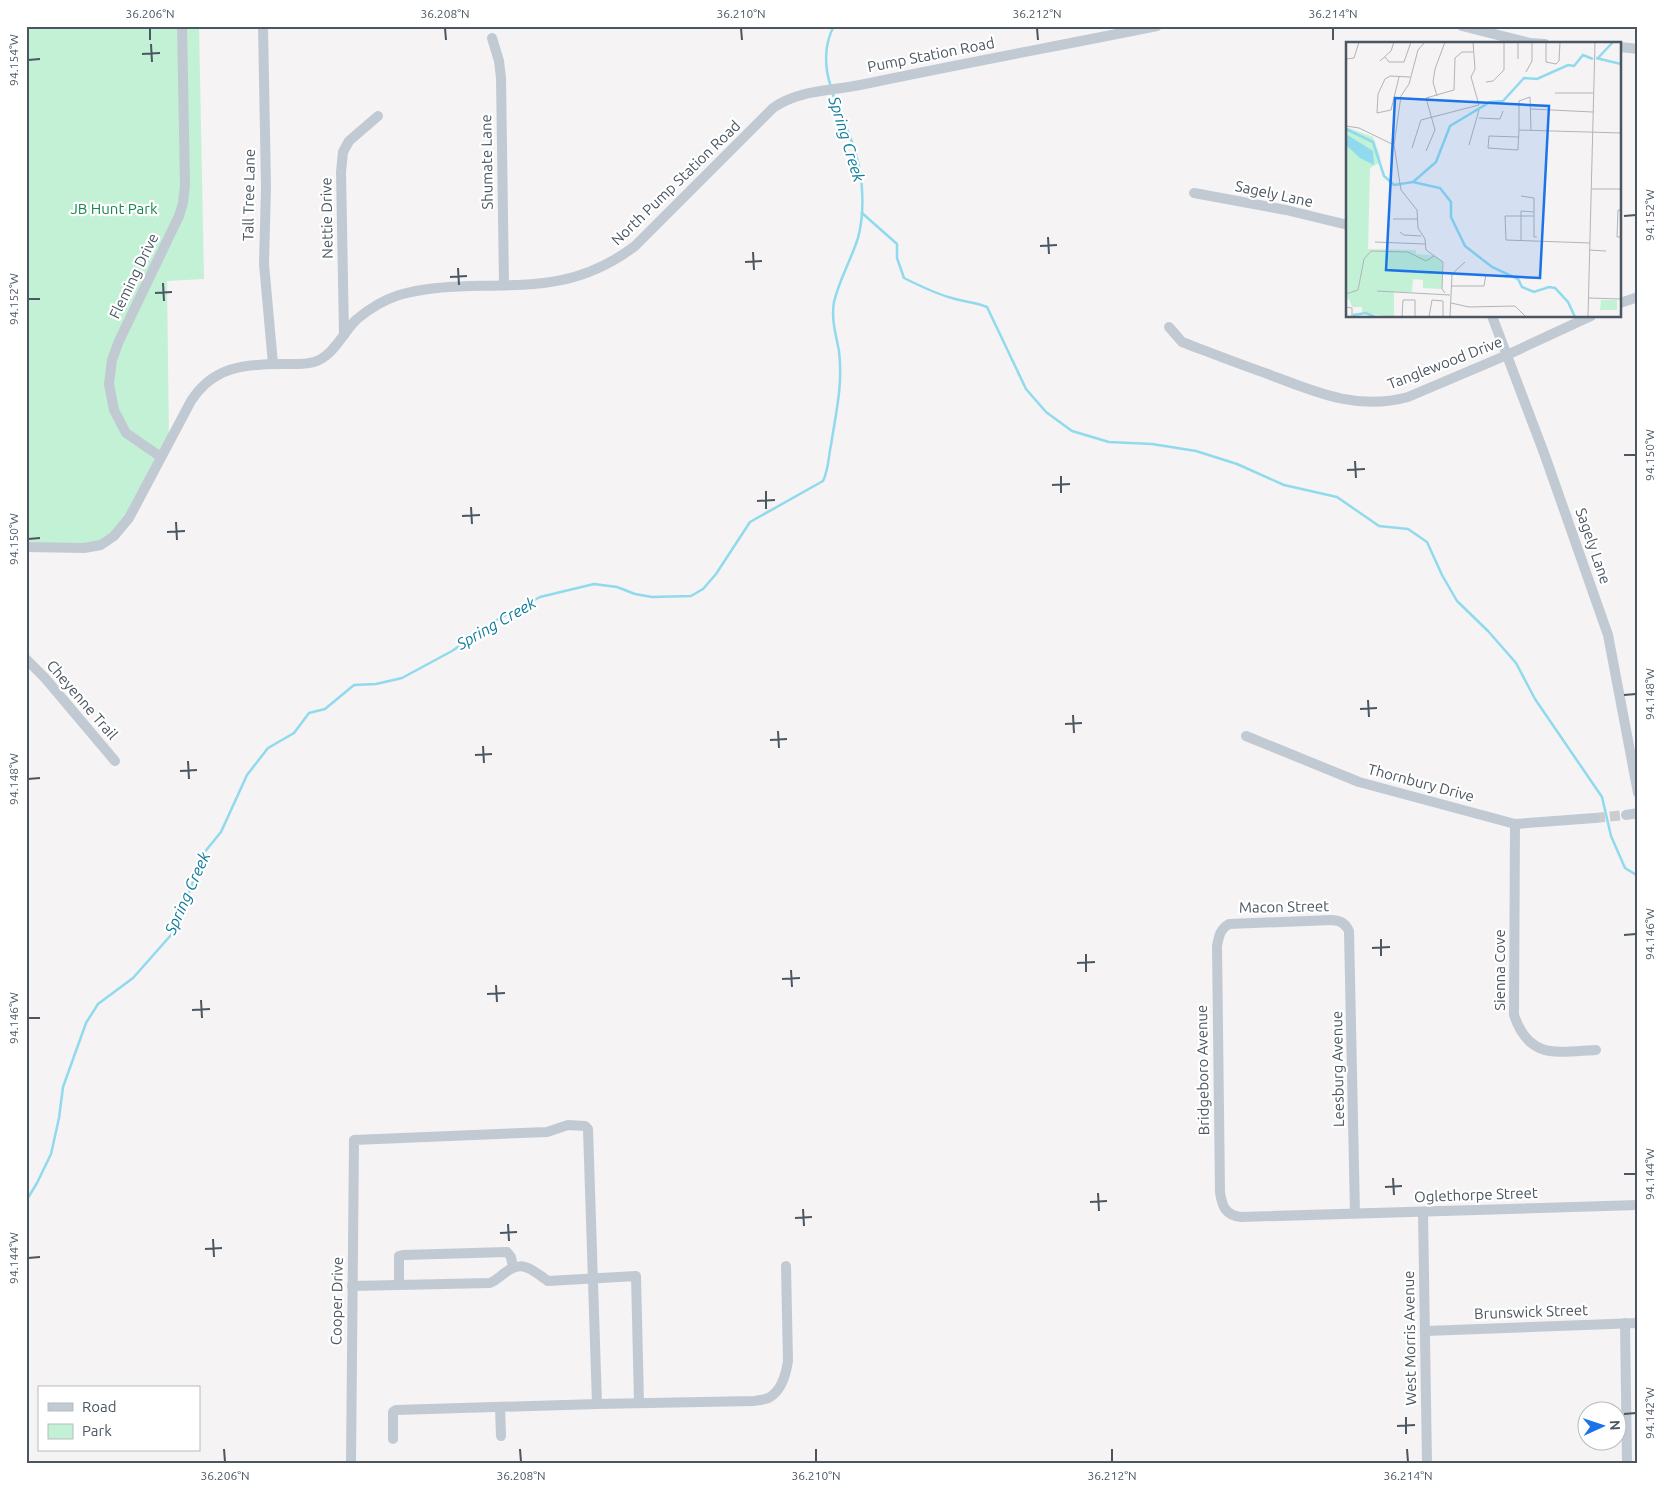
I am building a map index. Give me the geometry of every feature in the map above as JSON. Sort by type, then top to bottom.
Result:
[{"type":"street","name":"Fleming Drive","points":[[161,457],[126,433],[114,410],[108,384],[112,360],[119,341],[179,216],[183,203],[185,185],[182,26]]},
{"type":"street","name":"Tall Tree Lane","points":[[263,26],[266,187],[264,264],[272,364]]},
{"type":"street","name":"Pump Station Road","points":[[858,85],[1157,26]]},
{"type":"street","points":[[1462,26],[1526,42]]},
{"type":"street","name":"Shumate Lane","points":[[492,38],[499,61],[501,78],[504,285]]},
{"type":"street","points":[[1622,47],[1638,48]]},
{"type":"street","name":"North Pump Station Road","points":[[26,547],[84,548],[101,545],[114,536],[129,518],[191,401],[199,389],[212,377],[230,369],[248,366],[298,364],[316,361],[330,351],[356,320],[370,310],[398,296],[418,290],[442,287],[534,284],[563,280],[592,272],[617,260],[635,246],[773,108],[790,97],[858,85]]},
{"type":"street","name":"Nettie Drive","points":[[344,335],[341,172],[343,152],[349,141],[378,116]]},
{"type":"street","name":"Sagely Lane","points":[[1194,193],[1286,210],[1346,225]]},
{"type":"street","points":[[1622,302],[1638,297]]},
{"type":"street","name":"Sagely Lane","points":[[1493,318],[1544,453],[1608,634],[1638,793]]},
{"type":"street","name":"Tanglewood Drive","points":[[1169,328],[1182,342],[1316,392],[1347,401],[1362,402],[1393,401],[1408,397],[1507,355],[1587,318]]},
{"type":"street","name":"Cheyenne Trail","points":[[26,659],[45,678],[115,761]]},
{"type":"street","name":"Thornbury Drive","points":[[1246,736],[1359,782],[1515,824],[1595,818]]},
{"type":"street","points":[[1626,815],[1638,814]]},
{"type":"street","name":"Sienna Cove","points":[[1515,824],[1514,1015],[1518,1028],[1525,1038],[1537,1047],[1552,1052],[1596,1050]]},
{"type":"street","name":"Macon Street","points":[[1223,928],[1229,924],[1247,922],[1332,920],[1346,924]]},
{"type":"street","name":"Leesburg Avenue","points":[[1346,924],[1351,940],[1355,1214]]},
{"type":"street","name":"Bridgeboro Avenue","points":[[1223,928],[1217,946],[1219,1162],[1221,1203],[1226,1212]]},
{"type":"street","name":"Cooper Drive","points":[[351,1463],[354,1140],[548,1132],[568,1124],[585,1126],[588,1129],[592,1278]]},
{"type":"street","name":"Oglethorpe Street","points":[[1226,1212],[1233,1216],[1241,1217],[1638,1205]]},
{"type":"street","name":"West Morris Avenue","points":[[1423,1212],[1427,1463]]},
{"type":"street","points":[[399,1285],[398,1261],[399,1256],[404,1255],[507,1252],[511,1257],[513,1267]]},
{"type":"street","points":[[352,1286],[490,1283],[497,1280],[513,1267],[525,1266],[533,1269],[548,1281],[636,1276],[639,1403]]},
{"type":"street","points":[[393,1439],[393,1412],[396,1410],[754,1401],[769,1398],[780,1388],[788,1361],[786,1266]]},
{"type":"street","points":[[592,1278],[597,1404]]},
{"type":"street","name":"Brunswick Street","points":[[1426,1331],[1638,1322]]},
{"type":"street","points":[[1625,1323],[1627,1463]]},
{"type":"street","points":[[500,1407],[500,1436]]},
{"type":"green space","name":"JB Hunt Park","points":[[26,26],[199,26],[204,279],[167,281],[169,442],[129,518],[101,545],[26,547]]},
{"type":"waterway","name":"Spring Creek","points":[[831,87],[827,72],[826,56],[828,40],[834,26]]},
{"type":"waterway","name":"Spring Creek","points":[[26,1201],[51,1154],[59,1118],[63,1087],[86,1023],[98,1004],[133,978],[171,935],[181,915],[203,854],[221,832],[247,775],[268,748],[294,733],[309,713],[325,709],[354,685],[376,684],[402,678],[452,651],[500,618],[540,597],[594,584],[617,587],[635,594],[652,597],[691,596],[703,589],[716,574],[750,522],[823,481],[828,463],[840,387],[839,351],[833,321],[833,308],[839,286],[858,238],[862,208],[859,164],[832,92]]},
{"type":"waterway","points":[[862,213],[897,244],[897,258],[904,278],[940,294],[987,307],[1026,389],[1046,412],[1072,431],[1109,442],[1152,444],[1196,451],[1237,464],[1284,485],[1337,497],[1379,526],[1408,529],[1427,542],[1442,575],[1457,601],[1488,631],[1516,663],[1535,699],[1602,797],[1611,836],[1625,868],[1638,876]]},
{"type":"tunnel","points":[[1595,818],[1626,815]]}]
